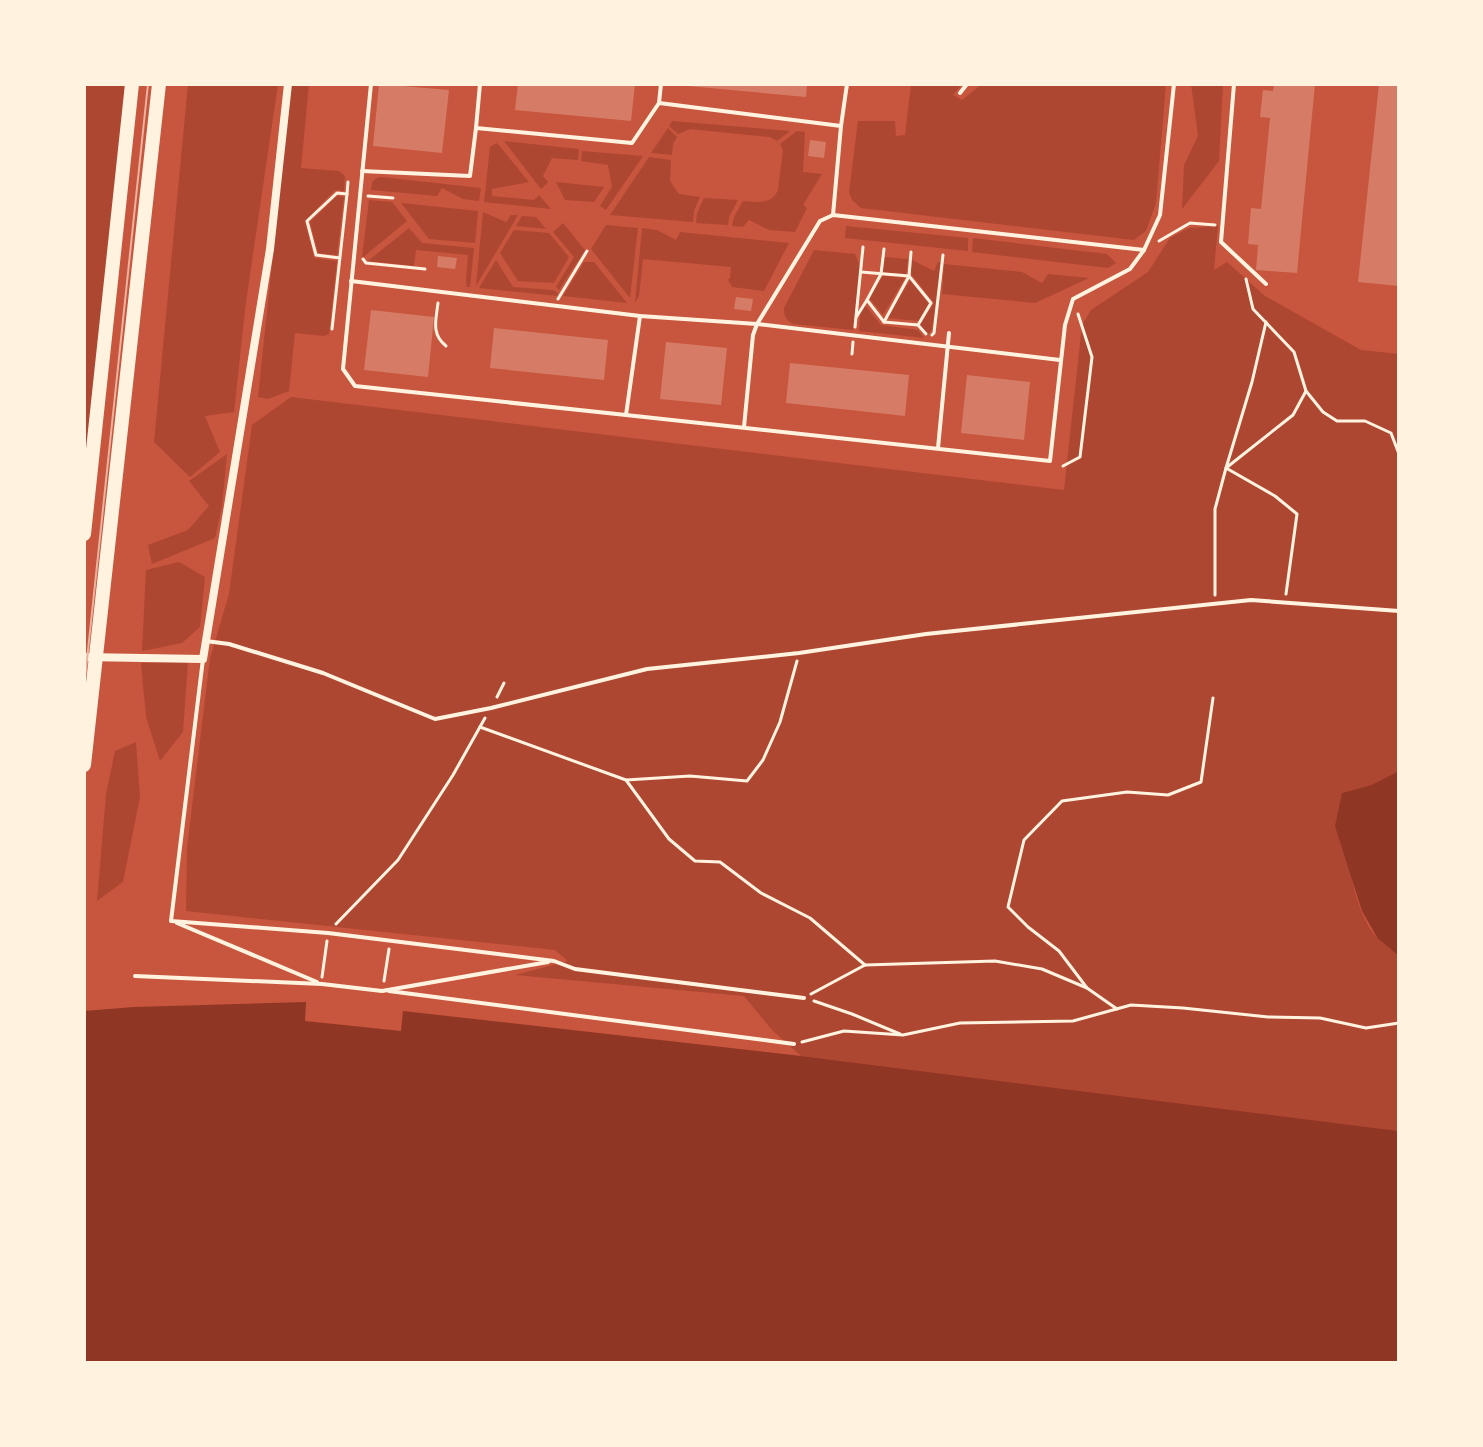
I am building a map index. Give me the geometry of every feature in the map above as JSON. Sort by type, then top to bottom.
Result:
[{"type":"main road","points":[[84,534],[132,84]]},
{"type":"main road","points":[[84,765],[159,84]]},
{"type":"street","points":[[84,657],[203,659],[270,249],[288,84]]},
{"type":"lane","points":[[371,84],[343,369],[355,386],[1050,461],[1060,360],[1065,325],[1073,299],[1130,269],[1144,250],[1160,215],[1174,84]]},
{"type":"lane","points":[[362,171],[470,176],[480,84]]},
{"type":"lane","points":[[476,128],[632,143],[659,103],[661,84]]},
{"type":"lane","points":[[833,215],[847,84]]},
{"type":"lane","points":[[960,93],[967,84]]},
{"type":"lane","points":[[1234,84],[1221,242],[1266,284]]},
{"type":"lane","points":[[659,103],[841,126]]},
{"type":"lane","points":[[744,427],[753,335],[757,324],[820,221],[833,215],[1144,250]]},
{"type":"lane","points":[[351,281],[640,316],[757,324],[1060,360]]},
{"type":"lane","points":[[626,415],[640,316]]},
{"type":"lane","points":[[938,448],[949,333]]},
{"type":"lane","points":[[206,641],[229,644],[323,673],[435,719],[647,669],[799,653],[926,634],[1251,600],[1399,611]]},
{"type":"lane","points":[[171,921],[203,659]]},
{"type":"lane","points":[[171,921],[328,933],[554,961],[575,969],[804,998]]},
{"type":"lane","points":[[171,921],[322,984]]},
{"type":"lane","points":[[382,991],[554,961]]},
{"type":"lane","points":[[135,976],[322,984],[794,1044]]},
{"type":"path","points":[[332,329],[348,182]]},
{"type":"path","points":[[340,258],[316,255],[307,221],[337,193],[347,194]]},
{"type":"path","points":[[368,196],[393,198]]},
{"type":"path","points":[[1144,250],[1190,223],[1223,225]]},
{"type":"path","points":[[852,354],[863,247]]},
{"type":"path","points":[[856,318],[881,274],[884,249]]},
{"type":"path","points":[[557,299],[587,251]]},
{"type":"path","points":[[884,322],[909,276],[911,252]]},
{"type":"path","points":[[923,341],[934,333],[943,255]]},
{"type":"path","points":[[361,257],[366,263],[425,269]]},
{"type":"path","points":[[1242,261],[1253,309],[1294,352],[1306,391],[1323,412],[1337,421],[1365,421],[1391,433],[1399,454]]},
{"type":"path","points":[[861,272],[909,276],[931,303],[918,325]]},
{"type":"path","points":[[1063,466],[1080,457],[1092,357],[1073,299]]},
{"type":"path","points":[[867,300],[884,322],[918,325],[928,337]]},
{"type":"path","points":[[438,303],[435,331],[446,346]]},
{"type":"path","points":[[1215,603],[1215,509],[1266,322]]},
{"type":"path","points":[[1226,468],[1293,415],[1306,391]]},
{"type":"path","points":[[1226,468],[1275,496],[1297,514],[1285,601]]},
{"type":"path","points":[[480,727],[626,780],[690,776],[747,781],[763,760],[780,722],[799,653]]},
{"type":"path","points":[[322,984],[328,933],[398,860],[453,775],[504,683]]},
{"type":"path","points":[[1087,988],[1059,951],[1008,907],[1024,840],[1062,801],[1127,792],[1168,795],[1201,782],[1213,698]]},
{"type":"path","points":[[626,780],[669,839],[695,861],[720,862],[761,893],[810,918],[865,965]]},
{"type":"path","points":[[382,991],[390,941]]},
{"type":"path","points":[[804,998],[865,965],[995,961],[1042,969],[1087,988],[1117,1009]]},
{"type":"path","points":[[804,998],[903,1035]]},
{"type":"path","points":[[794,1044],[844,1031],[903,1035],[960,1023],[1073,1021],[1131,1005],[1268,1017],[1320,1018],[1366,1028],[1399,1023]]},
{"type":"shaded area","points":[[84,84],[125,84],[87,463],[84,463]]},
{"type":"shaded area","points":[[188,84],[278,84],[246,302],[234,412],[205,416],[220,452],[190,477],[154,442]]},
{"type":"shaded area","points":[[291,84],[309,84],[301,168],[339,171],[345,176],[344,191],[335,190],[305,221],[314,258],[337,261],[329,334],[295,333],[289,391],[268,399],[258,397]]},
{"type":"shaded area","points":[[911,84],[962,84],[953,95],[962,100],[982,84],[1166,84],[1156,203],[1146,231],[1134,240],[861,208],[849,192],[858,121],[895,121],[896,136],[905,135]]},
{"type":"shaded area","points":[[1191,84],[1223,84],[1219,161],[1182,209],[1184,165],[1198,136]]},
{"type":"shaded area","points":[[672,121],[790,131],[777,141],[770,137],[690,129],[678,134],[669,126]]},
{"type":"shaded area","points":[[668,128],[677,137],[672,155],[651,153]]},
{"type":"shaded area","points":[[797,131],[805,132],[803,172],[822,174],[803,205],[807,208],[795,232],[769,230],[749,220],[743,227],[732,226],[743,201],[763,202],[775,195],[783,150],[780,144]]},
{"type":"shaded area","points":[[504,141],[579,149],[578,160],[552,158],[543,176],[548,182],[541,189]]},
{"type":"shaded area","points":[[497,143],[529,182],[492,189],[492,196],[534,200],[539,195],[551,209],[484,202],[490,147]]},
{"type":"shaded area","points":[[582,151],[643,156],[606,210],[600,206],[612,187],[608,165],[581,161]]},
{"type":"shaded area","points":[[649,157],[671,160],[670,181],[679,194],[700,197],[693,222],[610,215]]},
{"type":"shaded area","points":[[381,177],[481,188],[479,201],[463,199],[442,188],[437,196],[371,190],[373,181]]},
{"type":"shaded area","points":[[556,182],[604,187],[594,202],[565,200]]},
{"type":"shaded area","points":[[337,196],[344,197],[337,255],[318,253],[310,222]]},
{"type":"shaded area","points":[[704,198],[738,200],[728,225],[696,223]]},
{"type":"shaded area","points":[[369,200],[392,202],[407,221],[362,258]]},
{"type":"shaded area","points":[[401,203],[478,211],[475,243],[429,239]]},
{"type":"shaded area","points":[[483,212],[506,222],[511,215],[518,215],[476,286]]},
{"type":"shaded area","points":[[522,216],[536,217],[546,229],[516,226]]},
{"type":"shaded area","points":[[563,223],[585,250],[559,290],[556,287],[574,257],[553,232]]},
{"type":"shaded area","points":[[606,225],[638,228],[630,298],[591,249]]},
{"type":"shaded area","points":[[846,226],[968,238],[968,251],[845,238]]},
{"type":"shaded area","points":[[1218,226],[1214,270],[1227,262],[1265,296],[1361,350],[1399,354],[1399,771],[1371,785],[1342,793],[1350,870],[1361,909],[1379,940],[1399,956],[1399,1131],[801,1056],[772,1030],[744,996],[515,975],[568,961],[555,950],[186,911],[187,848],[210,658],[229,594],[252,425],[291,397],[1064,490],[1082,325],[1091,310],[1148,272],[1170,238],[1189,228]]},
{"type":"shaded area","points":[[409,228],[422,243],[474,248],[470,287],[467,287],[466,281],[468,255],[416,250],[414,266],[368,261]]},
{"type":"shaded area","points":[[642,228],[657,230],[676,240],[680,232],[789,243],[764,291],[732,287],[728,280],[731,267],[643,259],[639,296],[635,303]]},
{"type":"shaded area","points":[[514,230],[549,233],[569,257],[554,283],[518,281],[500,253]]},
{"type":"shaded area","points":[[973,238],[1107,254],[1116,263],[1108,268],[972,252]]},
{"type":"shaded area","points":[[814,250],[855,254],[860,267],[853,330],[793,324],[784,314],[784,308]]},
{"type":"shaded area","points":[[885,257],[908,259],[906,275],[883,272]]},
{"type":"shaded area","points":[[496,260],[513,287],[553,290],[558,293],[557,296],[479,288]]},
{"type":"shaded area","points":[[912,260],[934,271],[941,262],[929,334],[920,325],[934,303],[911,274]]},
{"type":"shaded area","points":[[584,262],[594,262],[627,303],[563,296]]},
{"type":"shaded area","points":[[944,264],[1022,272],[1042,283],[1048,274],[1089,278],[1035,303],[942,294]]},
{"type":"shaded area","points":[[883,276],[905,278],[883,315],[869,298]]},
{"type":"shaded area","points":[[910,280],[929,304],[919,321],[887,318]]},
{"type":"shaded area","points":[[865,305],[881,325],[918,330],[924,338],[859,331],[860,313]]},
{"type":"shaded area","points":[[227,454],[222,506],[215,538],[152,564],[148,545],[188,530],[209,506],[189,481]]},
{"type":"shaded area","points":[[179,562],[205,577],[200,627],[182,643],[142,651],[146,570]]},
{"type":"shaded area","points":[[188,662],[183,732],[160,761],[146,717],[141,663]]},
{"type":"shaded area","points":[[136,742],[140,797],[123,882],[97,901],[106,794],[115,751]]},
{"type":"shaded area","points":[[1399,771],[1399,956],[1378,939],[1362,911],[1335,826],[1342,793],[1371,785]]},
{"type":"shaded area","points":[[306,1002],[305,1021],[401,1031],[403,1011],[801,1056],[1399,1131],[1399,1363],[84,1363],[84,1011]]},
{"type":"building","points":[[379,84],[449,90],[442,153],[373,146]]},
{"type":"building","points":[[518,84],[635,84],[631,121],[515,110]]},
{"type":"building","points":[[688,84],[807,84],[806,97]]},
{"type":"building","points":[[1274,84],[1315,84],[1297,273],[1256,270],[1258,245],[1248,244],[1251,208],[1261,209],[1270,118],[1260,117],[1263,90],[1273,91]]},
{"type":"building","points":[[1379,84],[1399,84],[1399,286],[1358,282]]},
{"type":"building","points":[[810,140],[826,142],[824,158],[808,156]]},
{"type":"building","points":[[438,256],[457,258],[455,269],[437,267]]},
{"type":"building","points":[[736,297],[753,299],[751,311],[734,309]]},
{"type":"building","points":[[371,310],[434,317],[428,377],[364,370]]},
{"type":"building","points":[[494,328],[608,340],[604,380],[490,368]]},
{"type":"building","points":[[666,342],[727,348],[721,405],[660,399]]},
{"type":"building","points":[[790,363],[909,375],[905,416],[786,403]]},
{"type":"building","points":[[967,375],[1030,382],[1024,440],[961,433]]},
{"type":"tram line","points":[[84,688],[148,84]]}]
